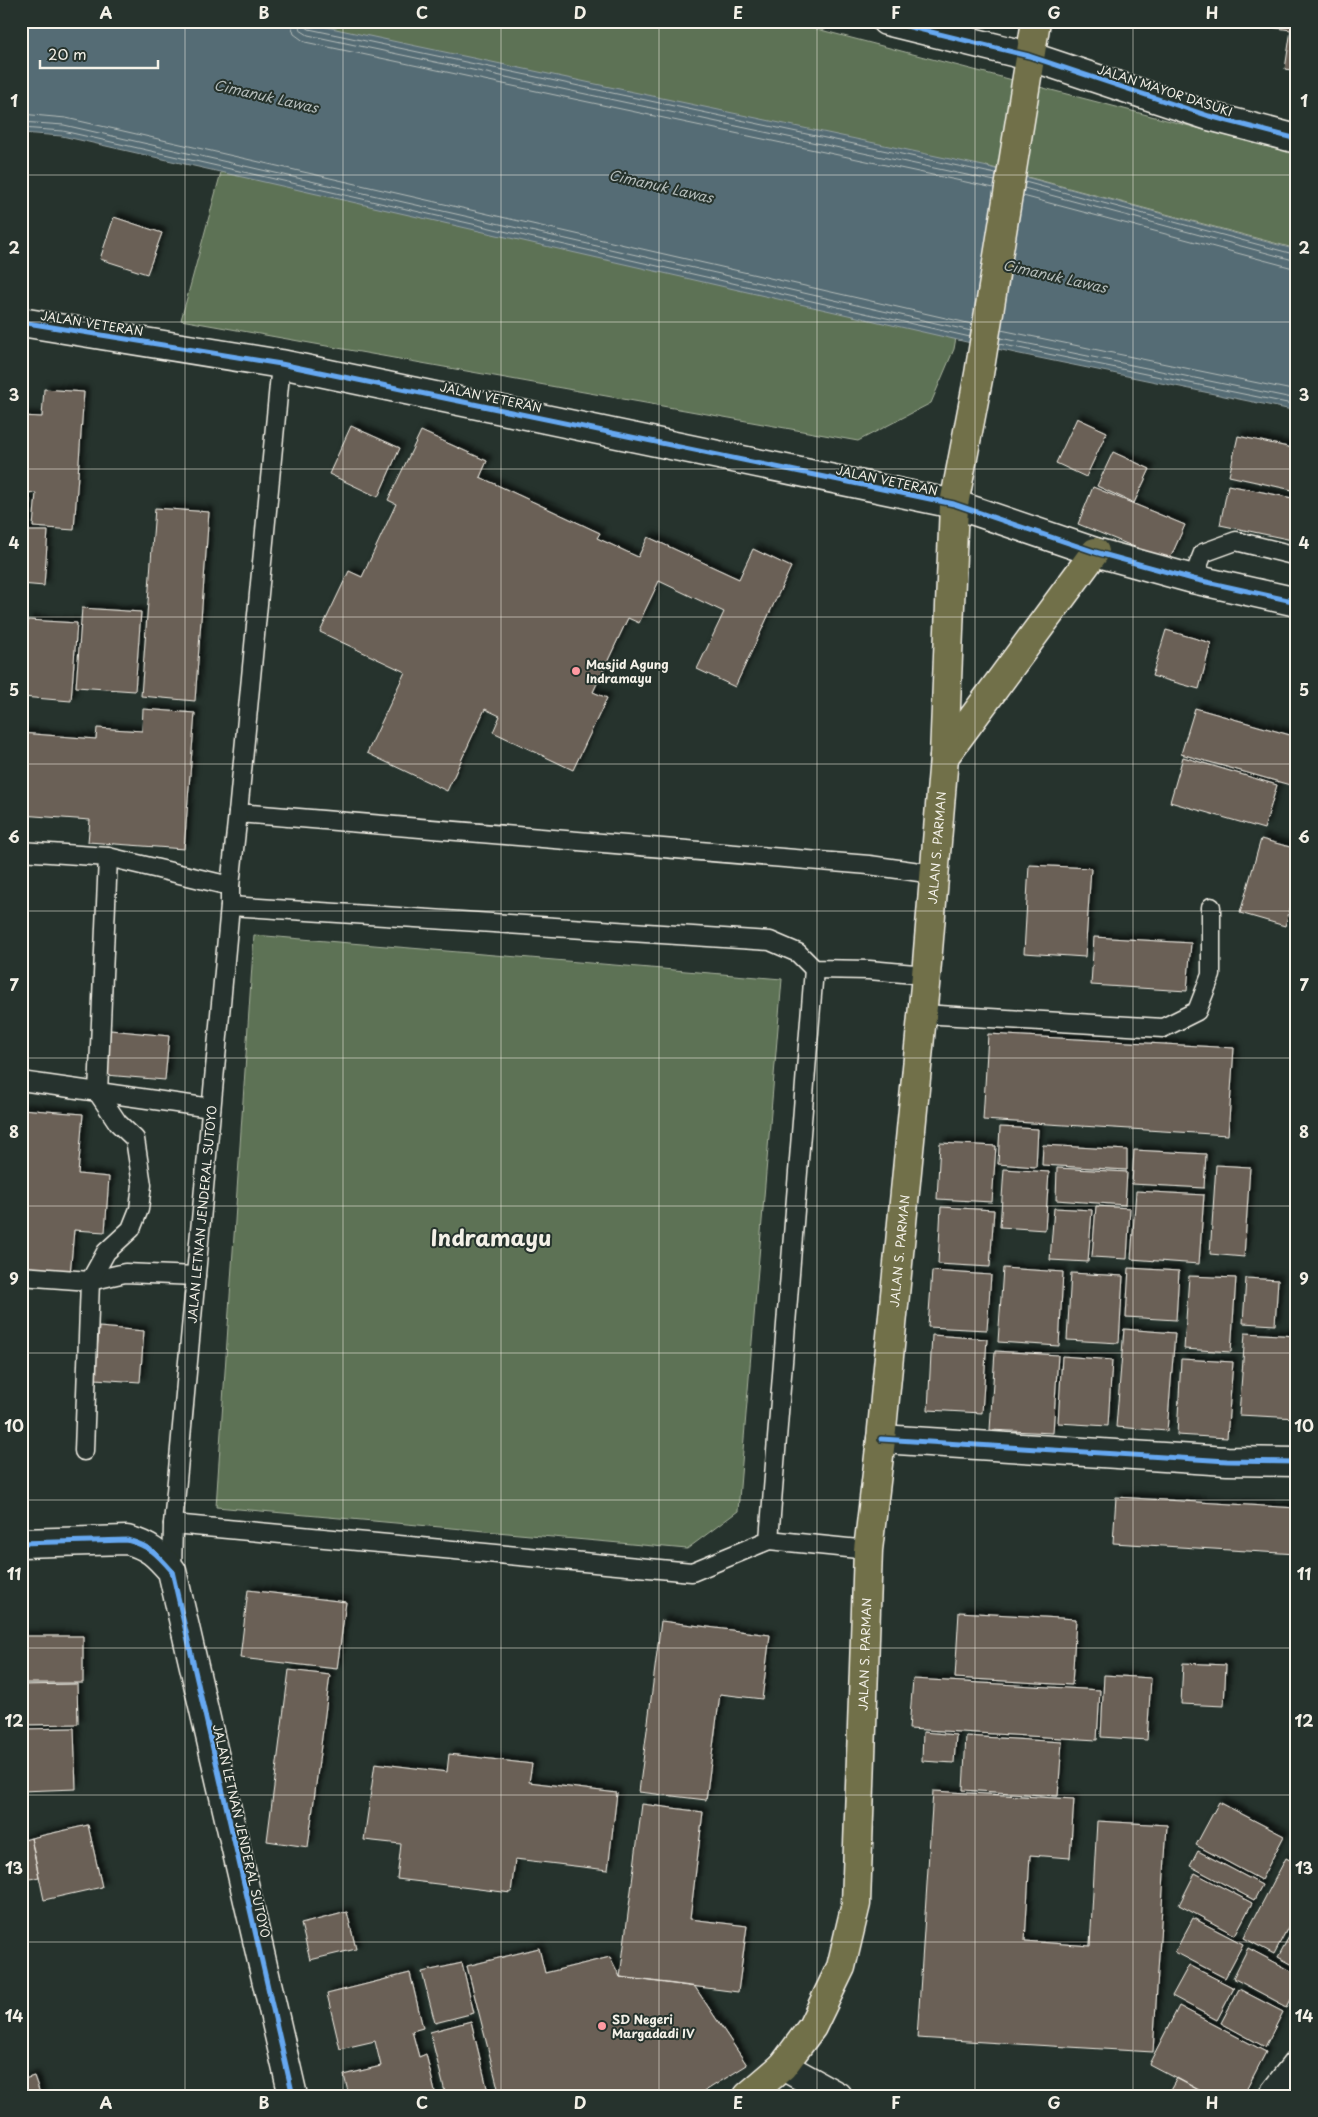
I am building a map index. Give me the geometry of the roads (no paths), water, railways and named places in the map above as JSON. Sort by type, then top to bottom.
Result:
[{"type":"main road","name":"JALAN S. PARMAN","points":[[748,2096],[783,2066],[812,2027],[841,1967],[856,1904],[868,1550],[881,1438],[926,975],[944,756],[954,504],[980,374],[1036,21]]},
{"type":"main road","points":[[944,756],[1095,552]]},
{"type":"street","name":"JALAN MAYOR DASUKI","points":[[886,21],[1029,56],[1209,116],[1297,139]]},
{"type":"street","name":"JALAN VETERAN","points":[[21,322],[281,364],[954,504],[1095,552],[1193,579],[1297,602]]},
{"type":"street","points":[[881,1438],[1227,1461],[1297,1462]]},
{"type":"street","points":[[21,1543],[127,1540],[143,1544],[157,1553],[172,1571]]},
{"type":"street","name":"JALAN LETNAN JENDERAL SUTOYO","points":[[172,1571],[292,2096]]},
{"type":"street","points":[[1272,2096],[1297,2064]]},
{"type":"street","points":[[783,2066],[837,2096]]},
{"type":"lane","name":"JALAN LETNAN JENDERAL SUTOYO","points":[[172,1571],[173,1524],[230,906],[230,886],[281,364]]},
{"type":"lane","points":[[1193,579],[1203,553],[1236,541],[1297,556]]},
{"type":"lane","points":[[238,813],[859,864],[934,874]]},
{"type":"lane","points":[[21,850],[108,857],[230,886]]},
{"type":"lane","points":[[84,1452],[90,1281],[106,1252],[131,1229],[139,1209],[142,1185],[135,1139],[118,1123],[98,1093],[108,857]]},
{"type":"lane","points":[[230,906],[770,941],[798,953],[814,969],[869,970],[926,975]]},
{"type":"lane","points":[[922,1014],[1163,1028],[1197,1011],[1211,975],[1211,907]]},
{"type":"lane","points":[[769,1540],[814,969]]},
{"type":"lane","points":[[21,1081],[211,1108]]},
{"type":"lane","points":[[21,1276],[90,1281],[125,1273],[196,1276]]},
{"type":"lane","points":[[173,1524],[692,1572],[769,1540],[868,1550]]},
{"type":"water","name":"Cimanuk Lawas","points":[[21,21],[298,21],[988,167],[1297,250],[1297,411],[1015,353],[62,136],[21,133]]},
{"type":"place","name":"Masjid Agung Indramayu","points":[[576,671]]},
{"type":"place","name":"SD Negeri Margadadi IV","points":[[602,2026]]},
{"type":"district","name":"Indramayu","points":[[491,1236]]}]
